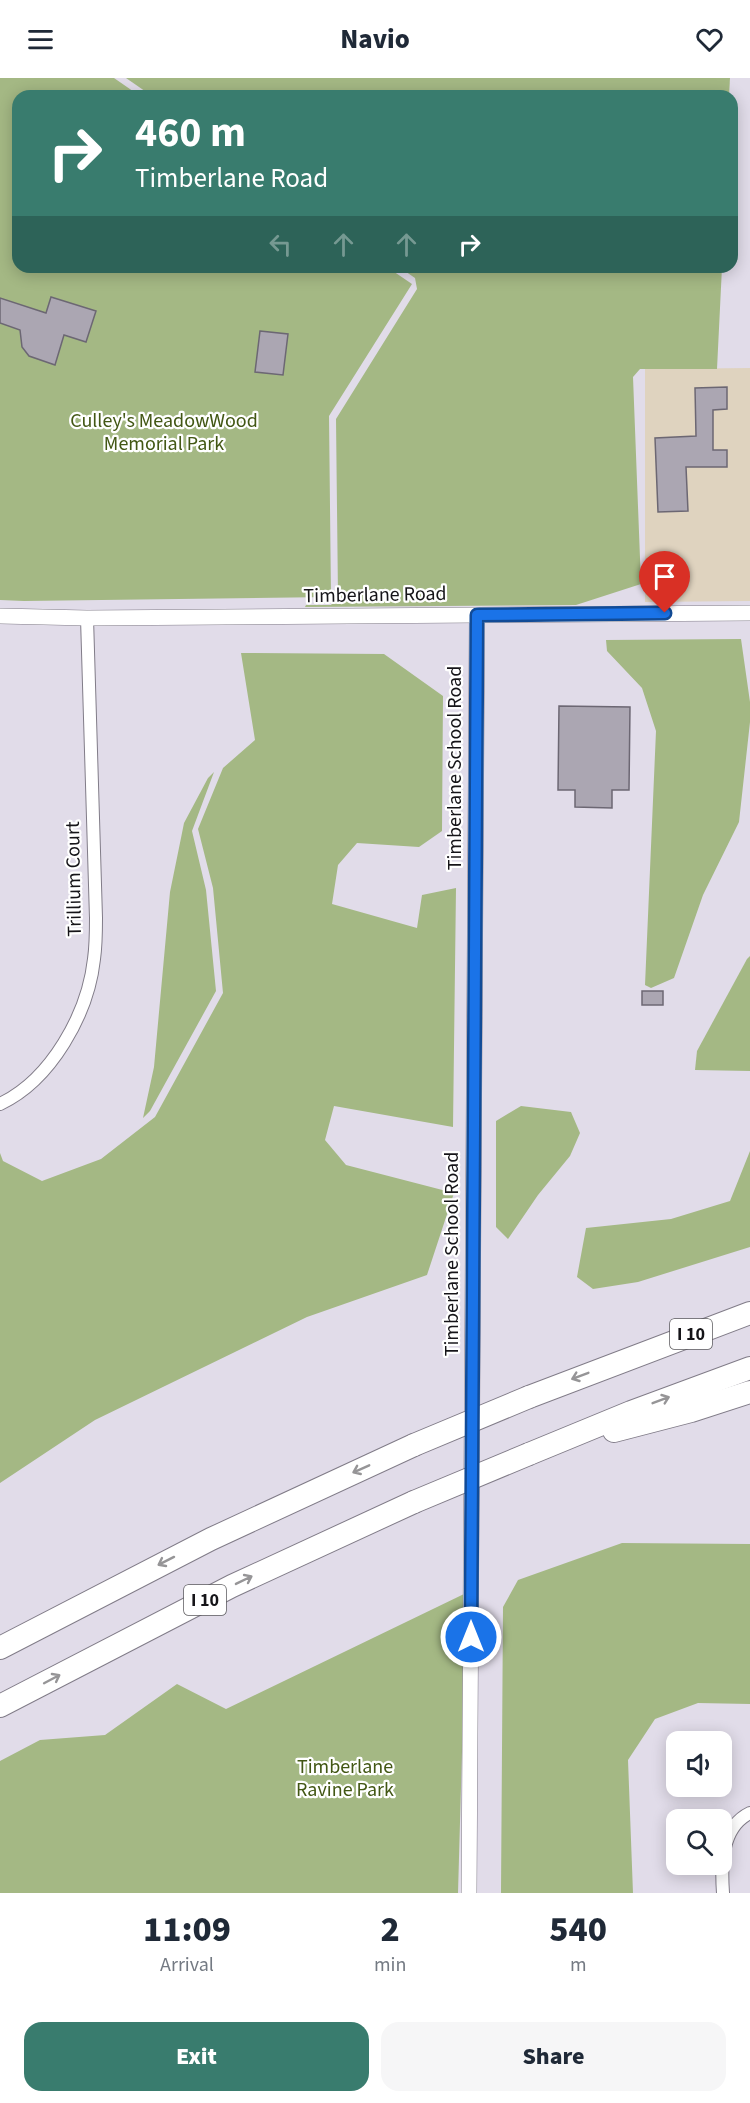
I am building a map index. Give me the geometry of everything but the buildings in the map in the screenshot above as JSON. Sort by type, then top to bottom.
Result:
[{"type":"highway","points":[[632,1356],[750,1303]]},
{"type":"highway","name":"I 10","points":[[0,1648],[212,1539],[414,1445],[529,1396],[750,1313]]},
{"type":"highway","name":"I 10","points":[[0,1706],[232,1586],[414,1502],[631,1412],[750,1368]]},
{"type":"highway","points":[[529,1454],[691,1411],[750,1392]]},
{"type":"street","name":"Timberlane Road","points":[[0,616],[87,618],[750,613]]},
{"type":"street","name":"Timberlane School Road","points":[[469,1893],[477,615]]},
{"type":"street","name":"Trillium Court","points":[[0,1104],[35,1081],[56,1056],[73,1027],[86,992],[94,960],[96,918],[87,618]]},
{"type":"street","points":[[723,1893],[724,1847],[730,1832],[738,1821],[750,1813]]},
{"type":"shaded area","points":[[750,368],[750,601],[645,602],[645,369]]},
{"type":"green space","name":"Culley's MeadowWood Memorial Park","points":[[0,78],[114,78],[131,90],[12,90],[12,273],[396,273],[412,284],[329,416],[331,597],[0,600]]},
{"type":"green space","points":[[126,78],[730,78],[729,90],[143,90]]},
{"type":"green space","points":[[408,273],[722,273],[717,369],[640,369],[633,377],[641,584],[576,605],[305,607],[306,605],[331,605],[338,597],[336,419],[417,289],[415,278]]},
{"type":"green space","points":[[741,639],[750,702],[750,722],[739,822],[703,895],[674,978],[651,988],[645,985],[656,731],[642,688],[607,651],[606,640]]},
{"type":"green space","points":[[241,653],[384,654],[443,696],[442,831],[419,847],[357,843],[338,865],[332,904],[417,928],[422,895],[456,888],[453,1127],[334,1106],[325,1140],[346,1165],[454,1193],[427,1275],[307,1317],[95,1420],[0,1483],[0,1153],[3,1161],[42,1181],[101,1159],[155,1117],[223,993],[213,888],[198,829],[223,768],[255,740]]},
{"type":"green space","points":[[214,772],[192,831],[206,890],[216,991],[150,1111],[143,1118],[154,1067],[170,892],[184,823],[208,778]]},
{"type":"green space","points":[[750,956],[750,1071],[695,1070],[697,1051]]},
{"type":"green space","points":[[521,1106],[571,1112],[580,1133],[570,1156],[538,1195],[508,1239],[496,1227],[496,1121]]},
{"type":"green space","points":[[750,1151],[750,1247],[638,1282],[593,1289],[577,1277],[586,1228],[671,1219],[730,1201]]},
{"type":"green space","points":[[622,1543],[750,1544],[750,1704],[698,1703],[655,1719],[628,1760],[633,1893],[501,1893],[503,1607],[518,1580]]},
{"type":"green space","name":"Timberlane Ravine Park","points":[[464,1594],[466,1610],[458,1893],[0,1893],[0,1761],[40,1740],[105,1735],[177,1684],[226,1709]]},
{"type":"route","points":[[471,1637],[477,615],[665,613]]}]
